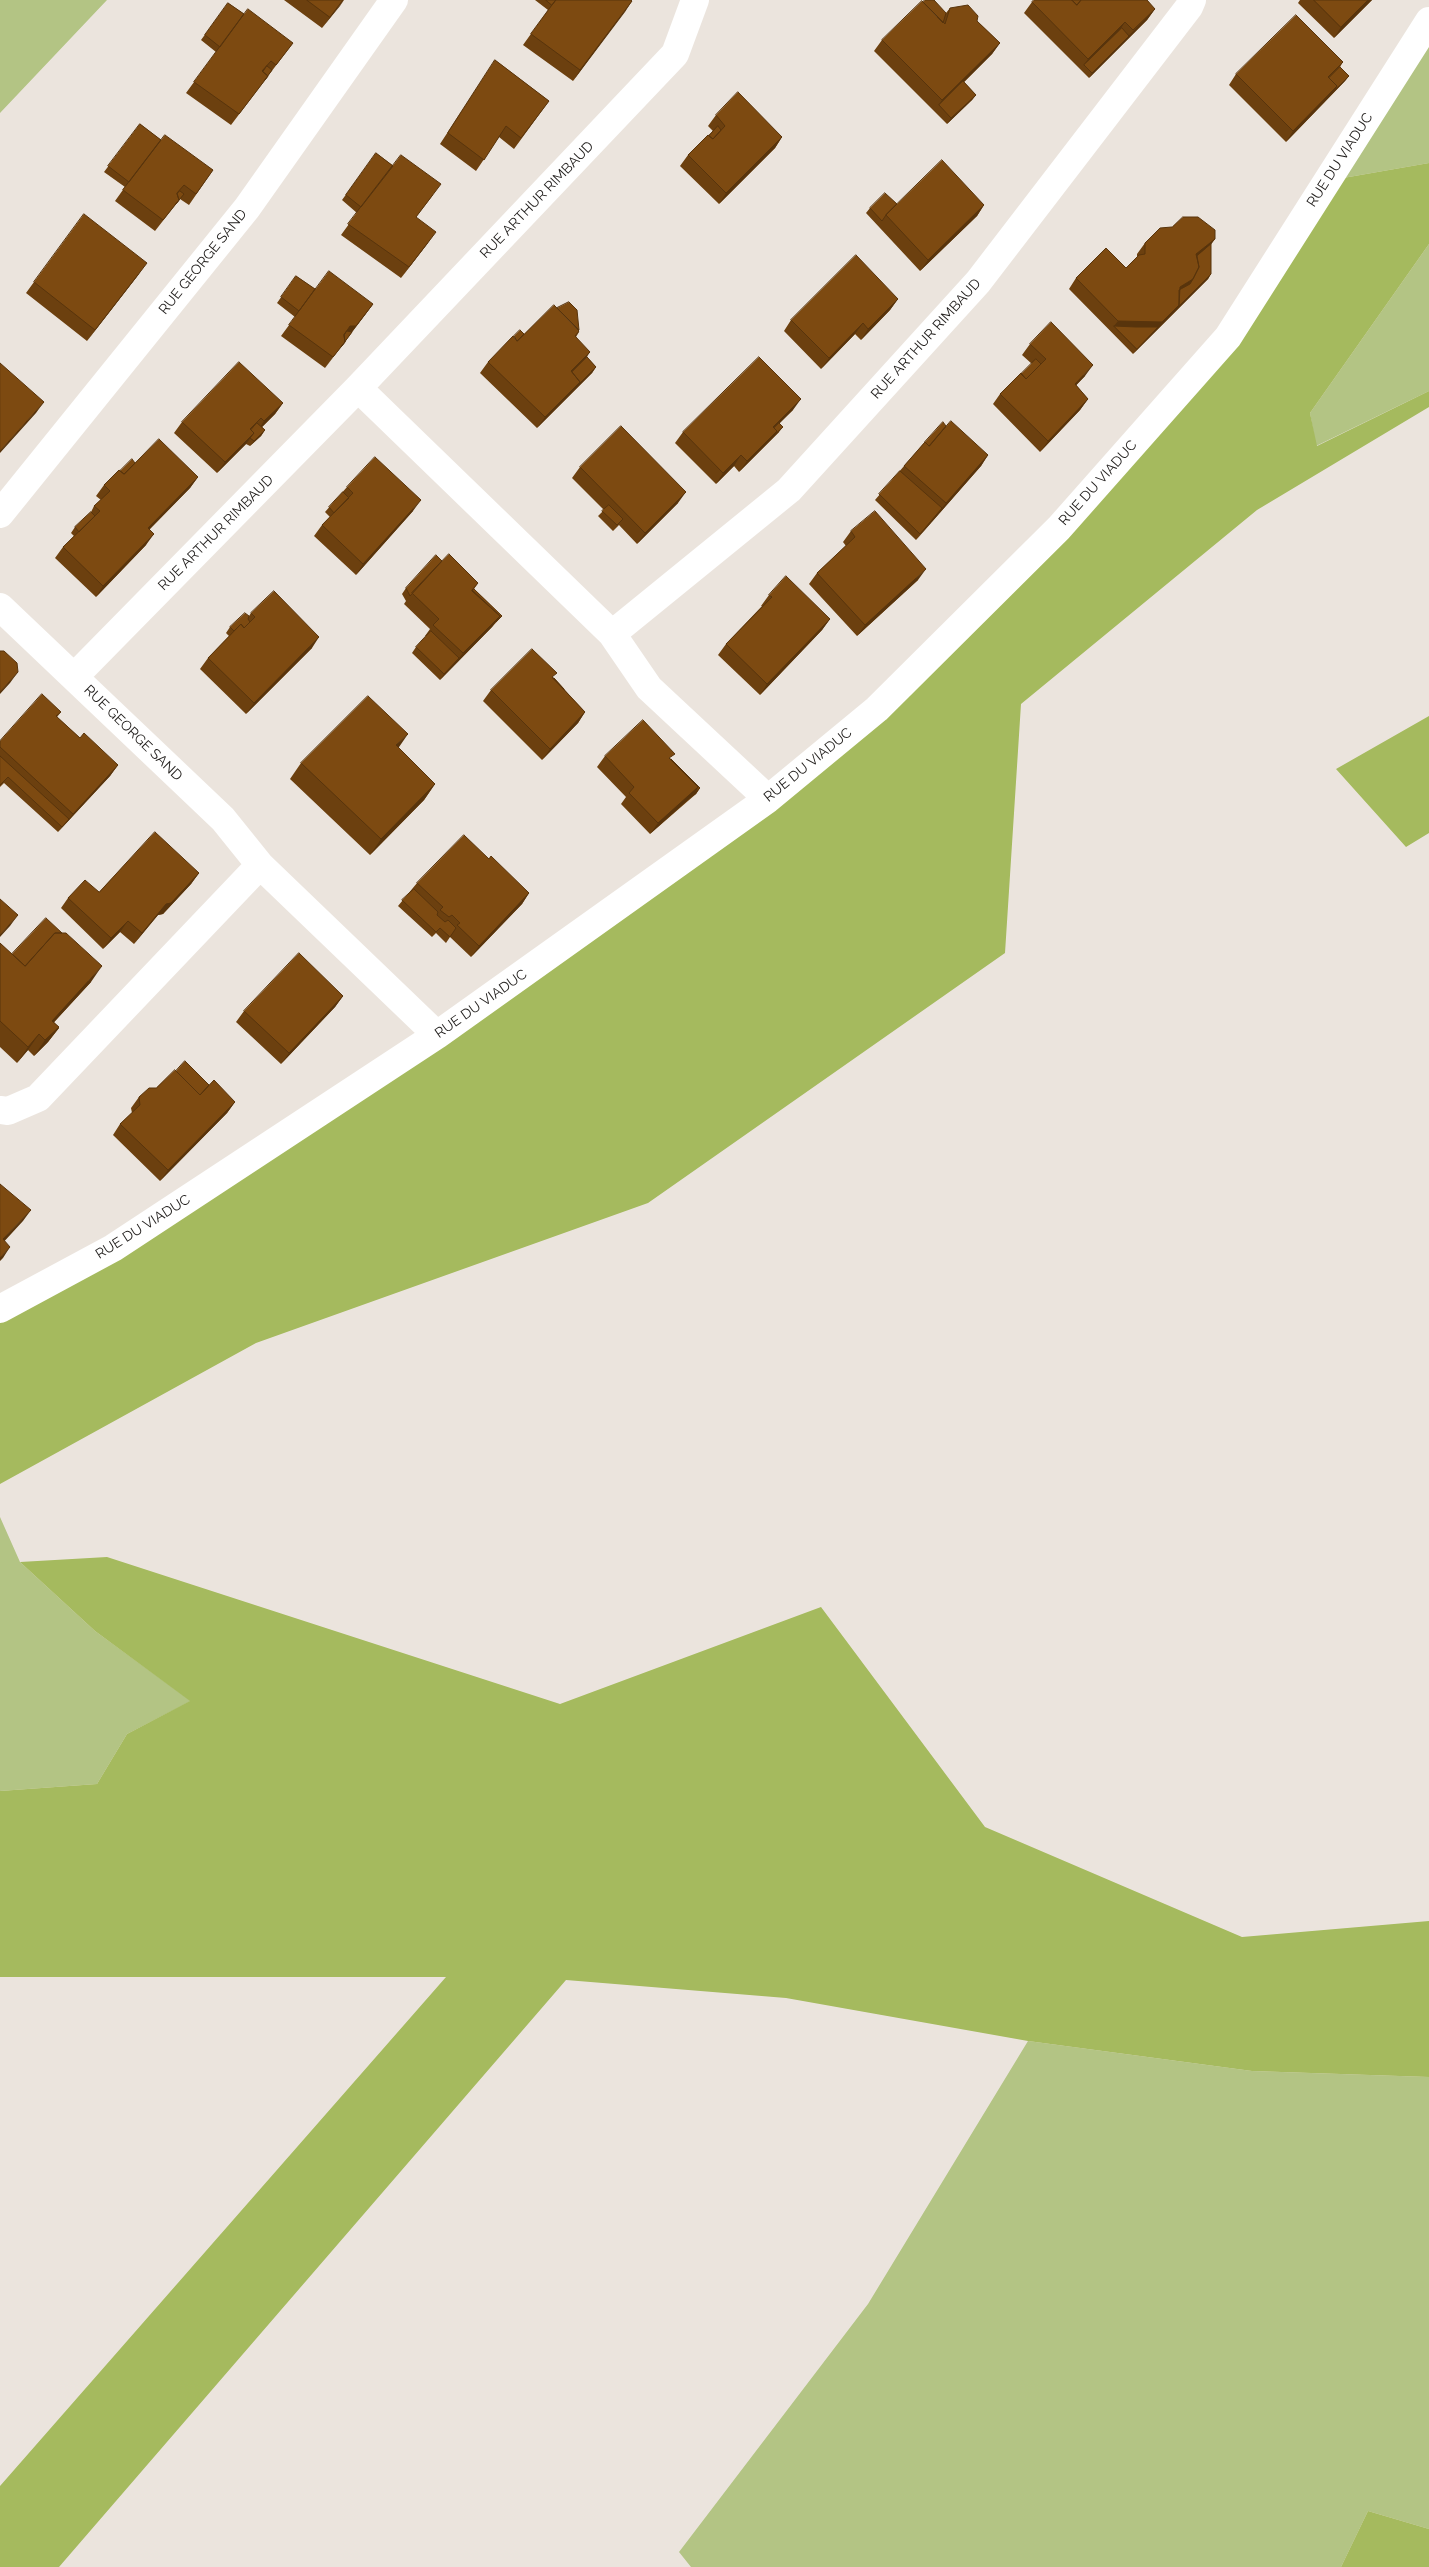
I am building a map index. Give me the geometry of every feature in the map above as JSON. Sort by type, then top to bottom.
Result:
[{"type":"street","name":"RUE GEORGE SAND","points":[[0,514],[247,208],[394,0]]},
{"type":"street","name":"RUE ARTHUR RIMBAUD","points":[[74,677],[358,388],[675,54],[695,0]]},
{"type":"street","name":"RUE ARTHUR RIMBAUD","points":[[612,634],[789,490],[978,282],[1189,7],[1192,0]]},
{"type":"street","name":"RUE DU VIADUC","points":[[0,1309],[113,1248],[437,1035],[768,799],[877,709],[1059,528],[1228,337],[1429,21]]},
{"type":"street","points":[[358,388],[612,634],[649,688],[768,799]]},
{"type":"street","name":"RUE GEORGE SAND","points":[[0,607],[223,820],[260,865],[437,1035]]},
{"type":"street","points":[[0,1110],[8,1111],[38,1098],[260,865]]},
{"type":"green space","points":[[0,0],[107,0],[0,113]]},
{"type":"green space","points":[[1429,21],[1429,163],[1326,181]]},
{"type":"green space","points":[[1429,163],[1429,244],[1310,413],[1317,446],[1429,391],[1429,407],[1257,510],[1021,704],[1005,953],[648,1203],[256,1343],[0,1484],[0,1309],[113,1248],[877,709],[1228,337],[1326,181]]},
{"type":"green space","points":[[1429,244],[1429,391],[1316,446],[1310,413]]},
{"type":"green space","points":[[1429,716],[1429,833],[1406,847],[1336,769]]},
{"type":"green space","points":[[0,1517],[20,1562],[95,1631],[191,1701],[127,1734],[97,1784],[0,1791]]},
{"type":"green space","points":[[107,1557],[560,1704],[821,1607],[985,1827],[1242,1937],[1429,1921],[1429,2077],[1252,2071],[1028,2041],[786,1998],[566,1980],[59,2567],[0,2567],[0,2486],[446,1977],[0,1977],[0,1791],[97,1784],[127,1734],[190,1701],[95,1631],[20,1562]]},
{"type":"green space","points":[[1028,2041],[1252,2071],[1429,2077],[1429,2529],[1368,2511],[1341,2567],[691,2567],[679,2552],[868,2304]]},
{"type":"green space","points":[[1368,2511],[1429,2529],[1429,2567],[1341,2567]]},
{"type":"building","points":[[307,0],[343,0],[330,17]]},
{"type":"building","points":[[546,0],[556,0],[552,5]]},
{"type":"building","points":[[556,0],[632,1],[580,70],[531,34]]},
{"type":"building","points":[[925,0],[934,0],[946,13],[943,23],[923,2]]},
{"type":"building","points":[[1034,0],[1072,0],[1077,5],[1081,0],[1147,0],[1155,9],[1133,30],[1125,22],[1088,59],[1032,2]]},
{"type":"building","points":[[1072,0],[1081,0],[1077,5]]},
{"type":"building","points":[[1314,0],[1368,0],[1341,27]]},
{"type":"building","points":[[922,1],[945,24],[950,8],[968,5],[978,16],[977,21],[1000,43],[942,100],[882,40]]},
{"type":"building","points":[[228,3],[244,14],[220,47],[205,35]]},
{"type":"building","points":[[248,9],[293,43],[276,65],[271,61],[262,71],[268,76],[239,114],[194,82]]},
{"type":"building","points":[[1296,15],[1343,62],[1328,77],[1337,86],[1293,131],[1236,74]]},
{"type":"building","points":[[1122,28],[1129,36],[1092,73],[1084,65]]},
{"type":"building","points":[[495,60],[549,101],[521,138],[506,126],[484,160],[448,133]]},
{"type":"building","points":[[267,66],[272,70],[268,76],[263,72]]},
{"type":"building","points":[[1340,67],[1349,76],[1334,91],[1337,86],[1329,78]]},
{"type":"building","points":[[963,81],[976,95],[951,118],[939,105]]},
{"type":"building","points":[[738,92],[782,137],[726,193],[688,155],[708,135],[713,139],[725,126],[716,115]]},
{"type":"building","points":[[140,124],[161,140],[129,182],[108,166]]},
{"type":"building","points":[[718,126],[721,130],[713,139],[709,136]]},
{"type":"building","points":[[165,135],[213,170],[196,194],[184,185],[177,193],[179,200],[163,220],[123,190]]},
{"type":"building","points":[[376,153],[393,166],[361,207],[346,195]]},
{"type":"building","points":[[401,155],[441,184],[416,217],[436,232],[409,267],[348,224]]},
{"type":"building","points":[[942,160],[984,205],[928,260],[886,215]]},
{"type":"building","points":[[180,191],[184,194],[175,205],[179,200],[177,194]]},
{"type":"building","points":[[885,193],[897,204],[882,221],[870,208]]},
{"type":"building","points":[[84,214],[147,263],[95,330],[34,282]]},
{"type":"building","points":[[1183,217],[1198,217],[1215,230],[1215,239],[1196,254],[1199,267],[1193,279],[1180,287],[1179,305],[1162,322],[1118,321],[1076,278],[1106,248],[1126,268],[1139,255],[1145,254],[1145,243],[1160,228],[1172,227]]},
{"type":"building","points":[[1211,244],[1211,274],[1175,310],[1179,305],[1179,290],[1190,284],[1199,267],[1197,256]]},
{"type":"building","points":[[856,255],[898,299],[868,329],[863,323],[829,358],[791,320]]},
{"type":"building","points":[[329,271],[373,304],[356,326],[350,326],[344,335],[345,342],[333,357],[289,325]]},
{"type":"building","points":[[296,276],[315,289],[299,311],[281,297]]},
{"type":"building","points":[[569,302],[577,310],[579,330],[557,308]]},
{"type":"building","points":[[554,305],[579,331],[575,336],[590,352],[571,371],[580,382],[545,417],[488,362],[513,336],[517,341]]},
{"type":"building","points":[[1051,322],[1093,365],[1075,384],[1088,399],[1048,441],[1000,394],[1021,373],[1026,379],[1046,359],[1030,344]]},
{"type":"building","points":[[1114,326],[1136,327],[1158,327],[1137,349]]},
{"type":"building","points":[[520,330],[524,334],[517,341],[514,336]]},
{"type":"building","points":[[347,331],[352,332],[345,342],[344,335]]},
{"type":"building","points":[[587,357],[596,367],[576,387],[580,382],[572,372]]},
{"type":"building","points":[[759,357],[801,399],[773,427],[777,431],[747,461],[741,455],[723,473],[683,432]]},
{"type":"building","points":[[1036,359],[1041,364],[1026,379],[1021,374]]},
{"type":"building","points":[[239,362],[283,403],[264,421],[261,418],[250,429],[254,433],[225,462],[182,422]]},
{"type":"building","points":[[0,363],[44,402],[0,451]]},
{"type":"building","points":[[951,421],[988,455],[946,503],[904,466],[925,442],[929,446]]},
{"type":"building","points":[[943,422],[946,426],[929,446],[925,442]]},
{"type":"building","points":[[257,423],[265,430],[254,441],[250,438],[254,433],[251,430]]},
{"type":"building","points":[[779,423],[783,427],[773,436],[777,431],[774,428]]},
{"type":"building","points":[[621,426],[686,492],[645,533],[580,467]]},
{"type":"building","points":[[159,439],[198,477],[148,528],[154,534],[103,586],[63,547],[100,511],[94,506],[110,491],[104,485],[119,470],[124,474]]},
{"type":"building","points":[[375,457],[421,500],[363,564],[322,525],[353,493],[347,487]]},
{"type":"building","points":[[132,459],[135,463],[124,474],[120,471]]},
{"type":"building","points":[[900,471],[942,508],[920,534],[879,494]]},
{"type":"building","points":[[343,492],[349,498],[334,513],[329,507]]},
{"type":"building","points":[[609,505],[623,519],[617,525],[602,511]]},
{"type":"building","points":[[875,511],[926,569],[865,625],[817,573],[855,537],[851,531]]},
{"type":"building","points":[[91,512],[95,516],[79,532],[75,527]]},
{"type":"building","points":[[449,554],[478,583],[472,590],[500,616],[463,653],[433,625],[439,619],[412,593]]},
{"type":"building","points":[[436,555],[442,561],[410,596],[406,588]]},
{"type":"building","points":[[786,576],[830,619],[767,684],[726,644],[772,597],[769,595]]},
{"type":"building","points":[[474,589],[502,616],[496,622],[500,616],[472,591]]},
{"type":"building","points":[[274,591],[319,637],[254,703],[208,658],[241,624],[244,628],[255,617],[251,613]]},
{"type":"building","points":[[245,613],[249,616],[250,622],[244,628],[241,624],[234,631],[230,627]]},
{"type":"building","points":[[431,631],[459,658],[444,674],[416,647]]},
{"type":"building","points":[[532,649],[557,673],[552,677],[585,712],[550,749],[491,690]]},
{"type":"building","points":[[0,651],[4,651],[17,663],[18,672],[0,692]]},
{"type":"building","points":[[42,694],[61,712],[56,716],[80,738],[84,733],[118,765],[73,814],[0,747],[0,741]]},
{"type":"building","points":[[368,696],[408,734],[396,745],[435,784],[381,839],[301,763]]},
{"type":"building","points":[[643,720],[675,754],[669,758],[698,787],[658,823],[629,793],[634,787],[605,756]]},
{"type":"building","points":[[0,756],[69,819],[62,827],[8,777],[0,785]]},
{"type":"building","points":[[671,759],[700,788],[694,793],[698,787]]},
{"type":"building","points":[[155,832],[199,873],[171,903],[166,904],[142,933],[128,921],[111,938],[68,898],[85,880],[99,892]]},
{"type":"building","points":[[464,835],[489,859],[491,856],[529,893],[479,946],[457,925],[460,923],[452,915],[449,917],[440,910],[443,907],[417,883]]},
{"type":"building","points":[[414,889],[438,912],[437,915],[445,922],[448,920],[456,928],[450,937],[440,928],[436,932],[402,900]]},
{"type":"building","points":[[0,899],[18,915],[0,935]]},
{"type":"building","points":[[46,918],[62,933],[55,933],[25,966],[12,954]]},
{"type":"building","points":[[55,933],[66,933],[102,966],[52,1021],[59,1027],[45,1040],[39,1034],[28,1047],[0,1021],[0,943],[25,966]]},
{"type":"building","points":[[299,953],[343,996],[289,1053],[244,1011]]},
{"type":"building","points":[[185,1061],[209,1085],[200,1095],[176,1071]]},
{"type":"building","points":[[175,1070],[200,1095],[214,1080],[235,1102],[168,1170],[120,1124],[140,1105],[139,1097],[149,1088],[156,1088]]},
{"type":"building","points":[[0,1184],[31,1210],[3,1239],[10,1247],[0,1258]]}]
